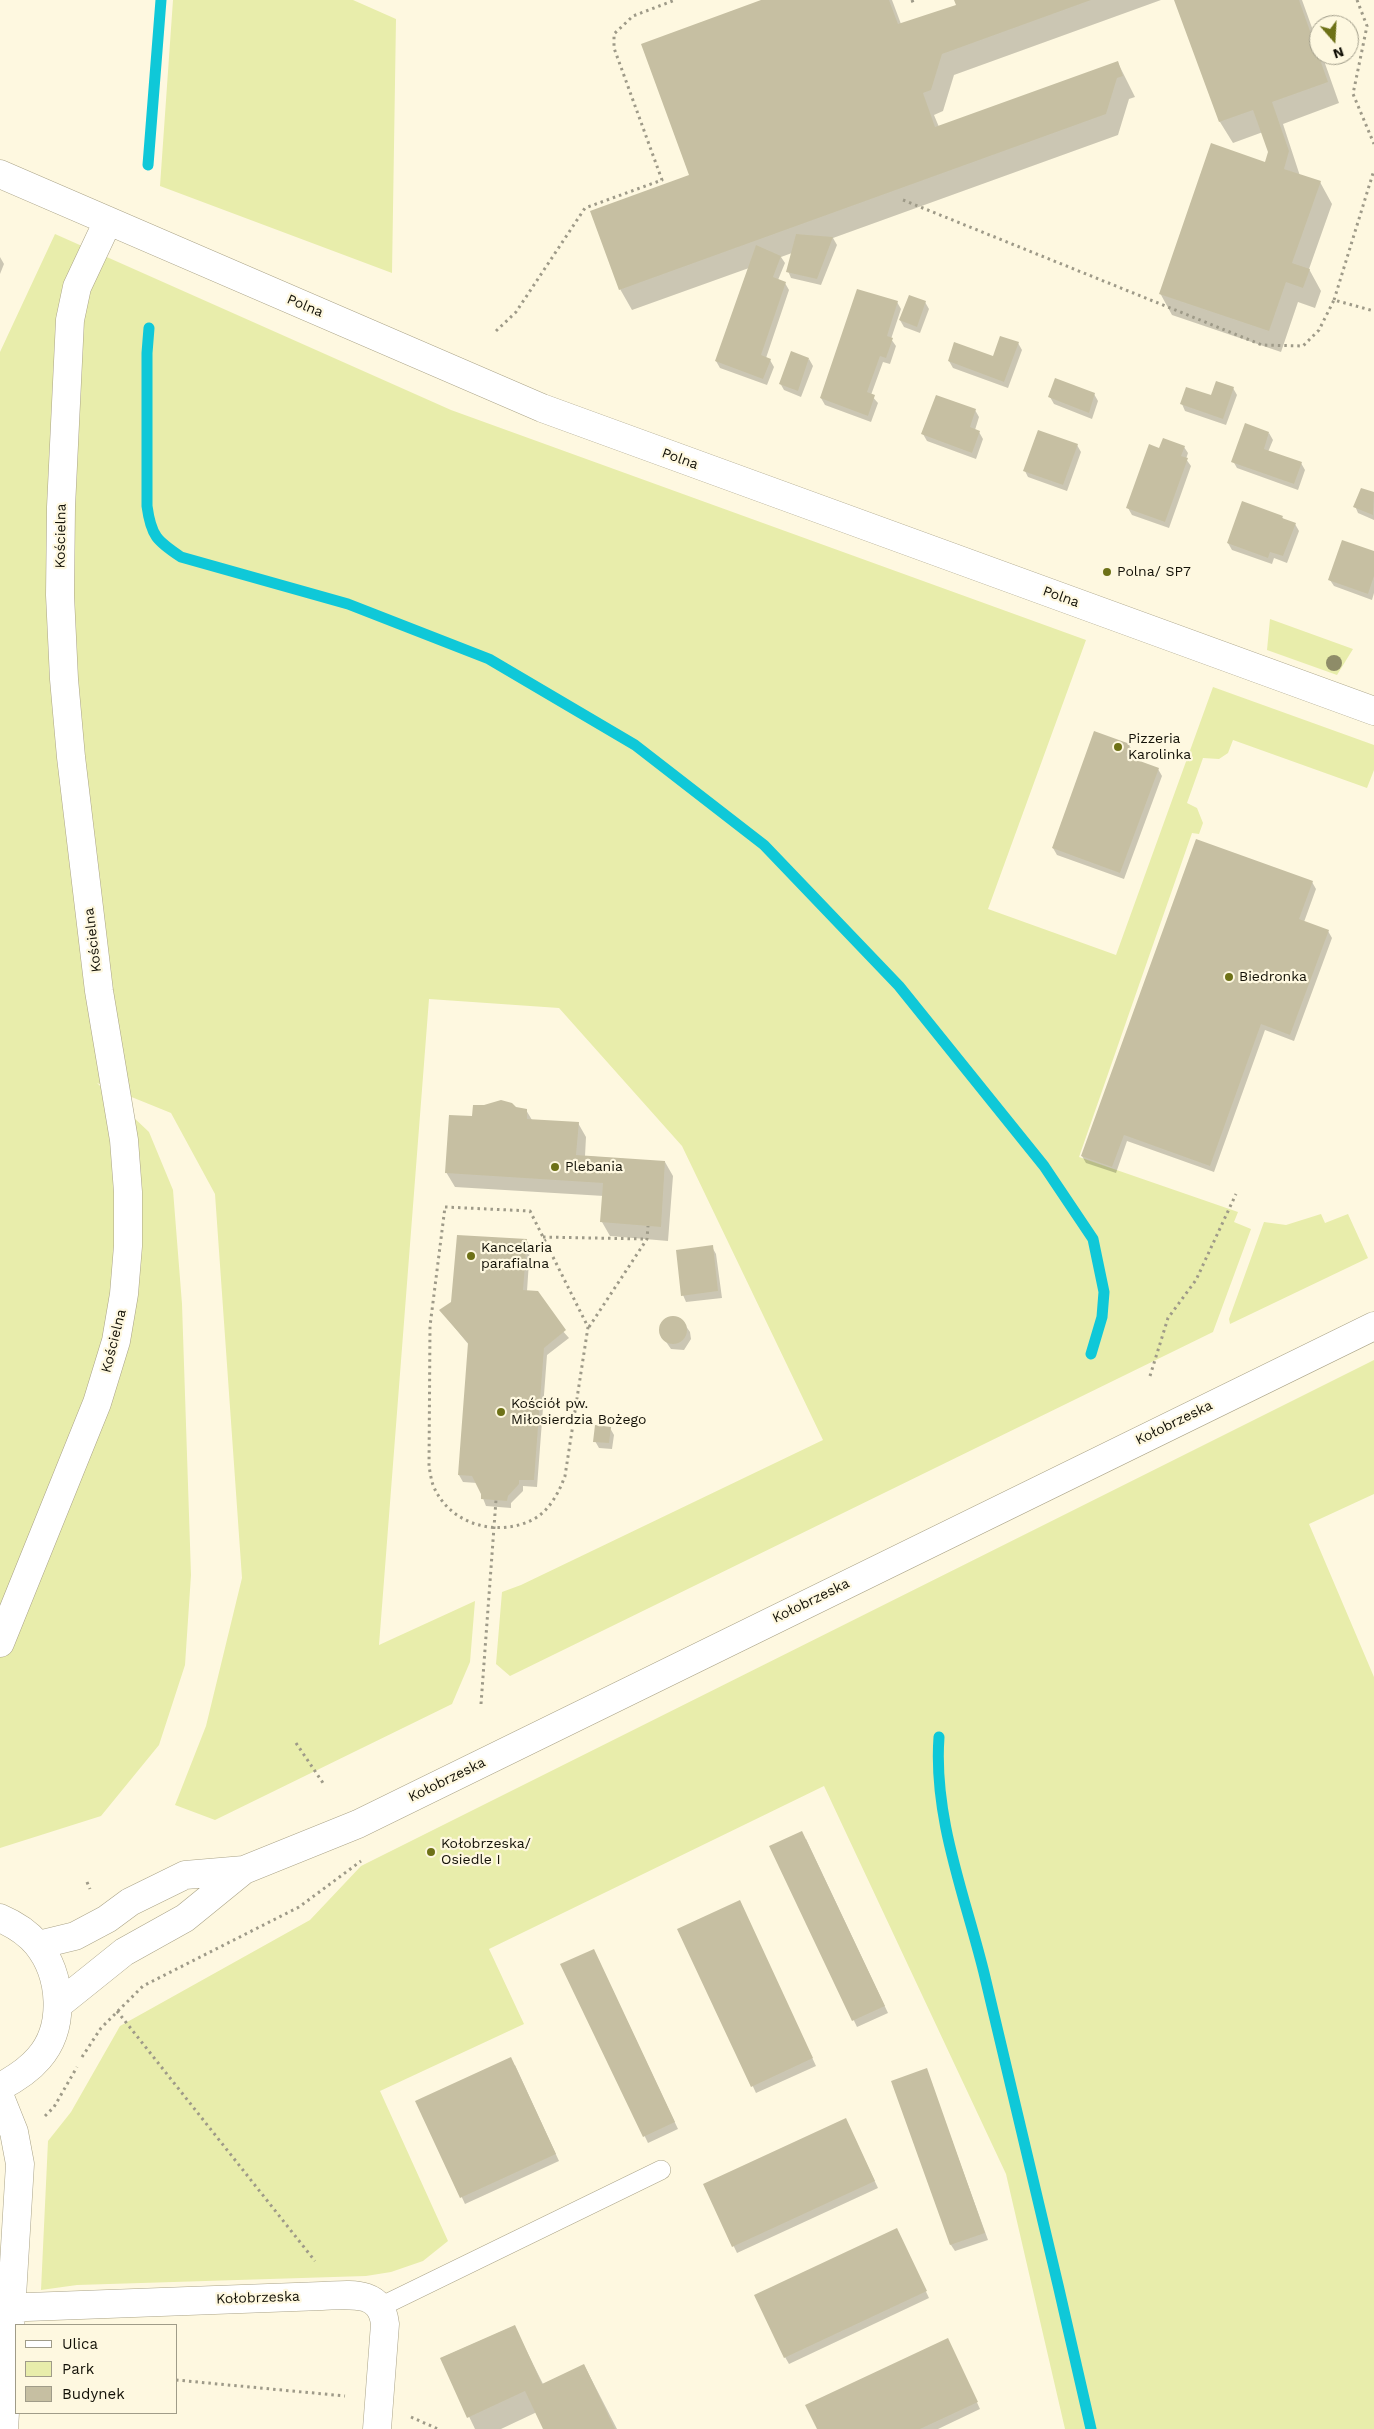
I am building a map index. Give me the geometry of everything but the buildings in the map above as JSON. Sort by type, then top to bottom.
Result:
[{"type":"street","name":"Polna","points":[[0,174],[542,408],[1374,711]]},
{"type":"street","name":"Kościelna","points":[[0,1643],[97,1402],[116,1341],[124,1294],[128,1246],[128,1192],[124,1140],[99,991],[71,757],[64,679],[60,595],[60,506],[70,320],[77,287],[108,220]]},
{"type":"street","name":"Kołobrzeska","points":[[38,1945],[76,1936],[107,1919],[130,1902],[185,1875],[244,1870],[358,1824],[1374,1326]]},
{"type":"street","name":"Kołobrzeska","points":[[58,2005],[124,1952],[185,1918],[244,1870]]},
{"type":"street","points":[[0,1918],[27,1934],[38,1945],[53,1974],[58,2005],[53,2032],[40,2057],[21,2076],[0,2087]]},
{"type":"street","points":[[0,2097],[14,2132],[20,2164],[5,2307],[4,2429]]},
{"type":"street","name":"Kołobrzeska","points":[[5,2307],[356,2295],[368,2298],[380,2307]]},
{"type":"street","points":[[377,2429],[385,2324],[380,2307]]},
{"type":"lane","points":[[380,2307],[661,2170]]},
{"type":"path","points":[[496,331],[516,312],[585,208],[662,180],[614,48],[614,34],[633,16],[675,0]]},
{"type":"path","points":[[912,0],[914,5]]},
{"type":"path","points":[[1357,0],[1367,26],[1353,94],[1374,144]]},
{"type":"path","points":[[903,200],[1262,345],[1303,346],[1319,330],[1334,300],[1374,170]]},
{"type":"path","points":[[1334,300],[1374,311]]},
{"type":"path","points":[[1150,1376],[1168,1318],[1196,1280],[1236,1194]]},
{"type":"path","points":[[588,1327],[530,1210],[445,1207],[430,1326],[429,1466],[433,1485],[442,1500],[455,1514],[472,1524],[494,1529],[515,1526],[535,1518],[551,1504],[560,1490],[565,1476],[588,1327],[647,1239],[648,1226]]},
{"type":"path","points":[[543,1237],[647,1239]]},
{"type":"path","points":[[482,1704],[496,1500]]},
{"type":"path","points":[[296,1743],[323,1784]]},
{"type":"path","points":[[14,2132],[38,2123],[54,2107],[88,2047],[117,2011],[143,1986],[299,1907],[370,1857]]},
{"type":"path","points":[[117,2011],[321,2268],[322,2296]]},
{"type":"path","points":[[178,2380],[379,2398]]},
{"type":"path","points":[[411,2417],[438,2429]]},
{"type":"green space","points":[[173,0],[353,0],[396,19],[392,273],[160,186]]},
{"type":"green space","points":[[55,234],[451,410],[1086,640],[988,909],[1116,955],[1213,687],[1374,745],[1374,770],[1367,788],[1233,740],[1228,753],[1219,759],[1203,758],[1187,803],[1197,808],[1203,823],[1199,834],[1192,833],[1079,1157],[1238,1212],[1234,1222],[1251,1229],[1213,1332],[510,1676],[496,1664],[502,1592],[521,1585],[823,1440],[682,1146],[559,1008],[429,999],[379,1645],[475,1601],[470,1662],[452,1704],[215,1820],[175,1805],[206,1726],[242,1578],[215,1194],[171,1113],[97,1083],[149,1132],[173,1190],[182,1304],[191,1575],[185,1665],[159,1745],[101,1816],[0,1848],[0,352]]},
{"type":"green space","points":[[1270,619],[1353,649],[1337,675],[1267,650]]},
{"type":"green space","points":[[1321,1214],[1325,1223],[1348,1214],[1368,1258],[1230,1324],[1229,1319],[1264,1222],[1286,1225]]},
{"type":"green space","points":[[1374,1360],[1374,1494],[1309,1524],[1374,1677],[1374,2429],[1065,2429],[1006,2174],[824,1786],[489,1949],[524,2024],[380,2091],[448,2241],[423,2261],[391,2272],[366,2276],[77,2285],[41,2290],[48,2141],[71,2112],[120,2026],[310,1920],[361,1866]]},
{"type":"waterway","points":[[148,165],[161,0]]},
{"type":"waterway","points":[[149,328],[147,353],[147,506],[156,537],[181,557],[348,604],[489,659],[635,745],[764,845],[899,986],[1044,1166],[1093,1239],[1104,1292],[1102,1317],[1091,1354]]},
{"type":"waterway","points":[[939,1737],[938,1768],[946,1828],[985,1977],[1091,2429]]},
{"type":"place","name":"Polna/ SP7","points":[[1107,572]]},
{"type":"place","name":"Pizzeria Karolinka","points":[[1118,747]]},
{"type":"place","name":"Biedronka","points":[[1229,977]]},
{"type":"place","name":"Plebania","points":[[555,1167]]},
{"type":"place","name":"Kancelaria parafialna","points":[[471,1256]]},
{"type":"place","name":"Kościół pw. Miłosierdzia Bożego","points":[[501,1412]]},
{"type":"place","name":"Kołobrzeska/ Osiedle I","points":[[431,1852]]}]
